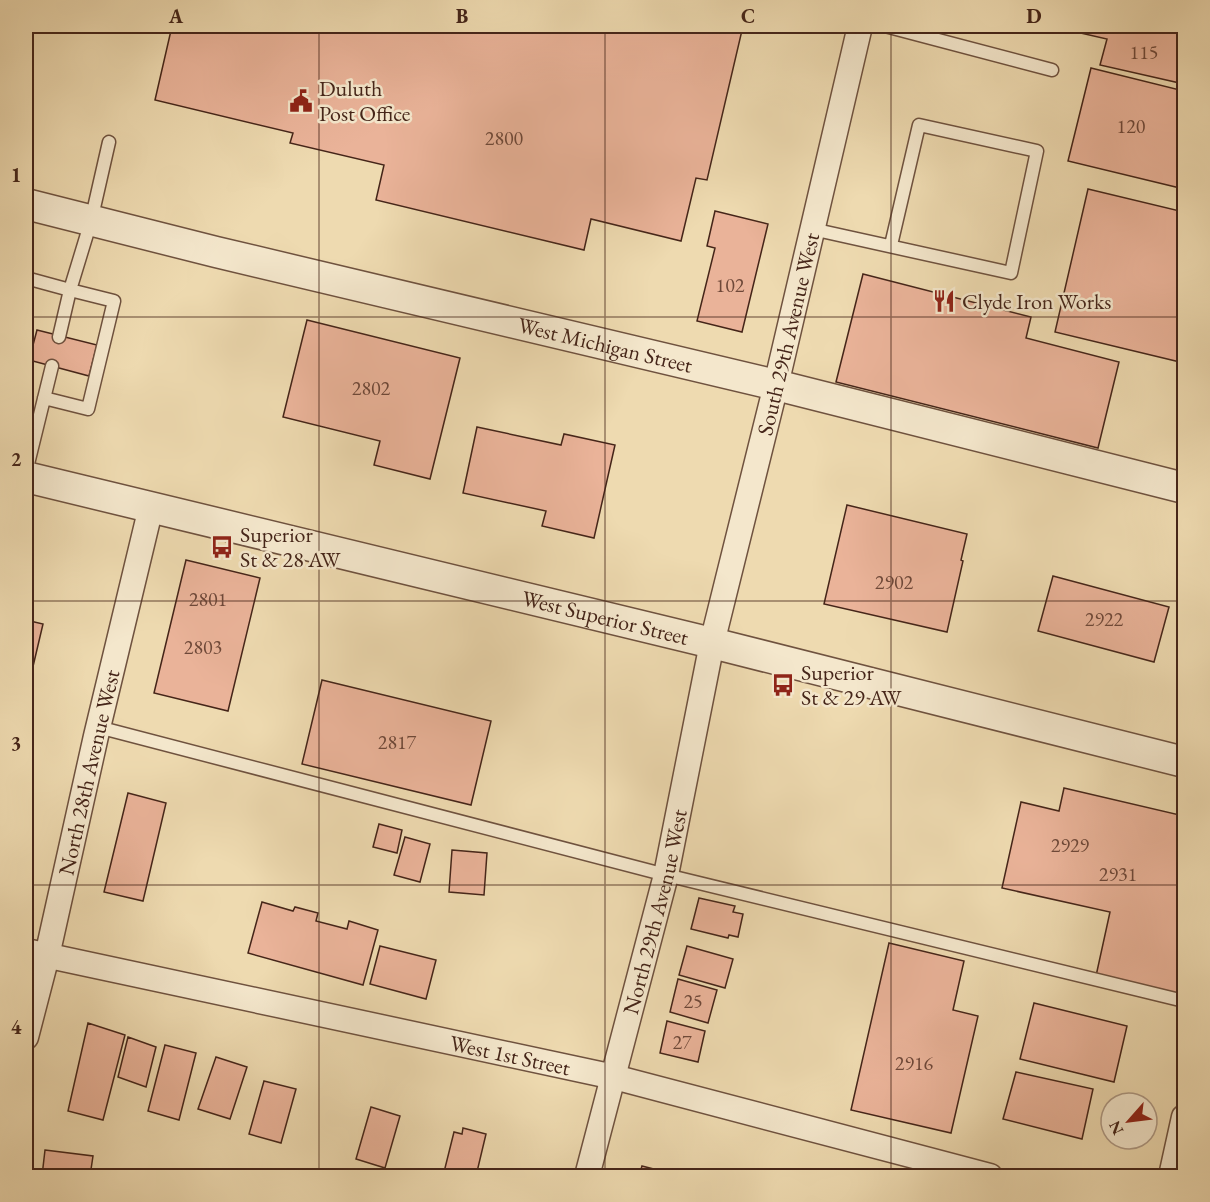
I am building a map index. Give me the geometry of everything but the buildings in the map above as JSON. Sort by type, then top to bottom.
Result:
[{"type":"street","name":"South 29th Avenue West","points":[[712,643],[776,385],[860,26]]},
{"type":"street","name":"West Michigan Street","points":[[26,204],[776,385],[1185,488]]},
{"type":"street","name":"West Superior Street","points":[[26,477],[712,643],[1185,762]]},
{"type":"street","name":"North 28th Avenue West","points":[[26,1037],[36,954],[98,727],[151,507]]},
{"type":"street","name":"North 29th Avenue West","points":[[587,1176],[666,874],[712,643]]},
{"type":"street","name":"West 1st Street","points":[[36,954],[614,1077],[990,1176]]},
{"type":"street","points":[[1171,1176],[1185,1117]]},
{"type":"lane","points":[[885,26],[1052,70]]},
{"type":"lane","points":[[812,230],[891,245],[1011,273],[1037,151],[919,125],[891,245]]},
{"type":"lane","points":[[59,337],[91,220],[109,142]]},
{"type":"lane","points":[[26,278],[114,301],[88,409],[44,398]]},
{"type":"lane","points":[[26,472],[52,366]]},
{"type":"lane","points":[[98,727],[666,874],[1185,1001]]},
{"type":"place","name":"Duluth Post Office","points":[[301,101]]},
{"type":"place","name":"Clyde Iron Works","points":[[944,301]]},
{"type":"place","name":"Superior St & 28 AW","points":[[222,547]]},
{"type":"place","name":"Superior St & 29 AW","points":[[783,685]]}]
